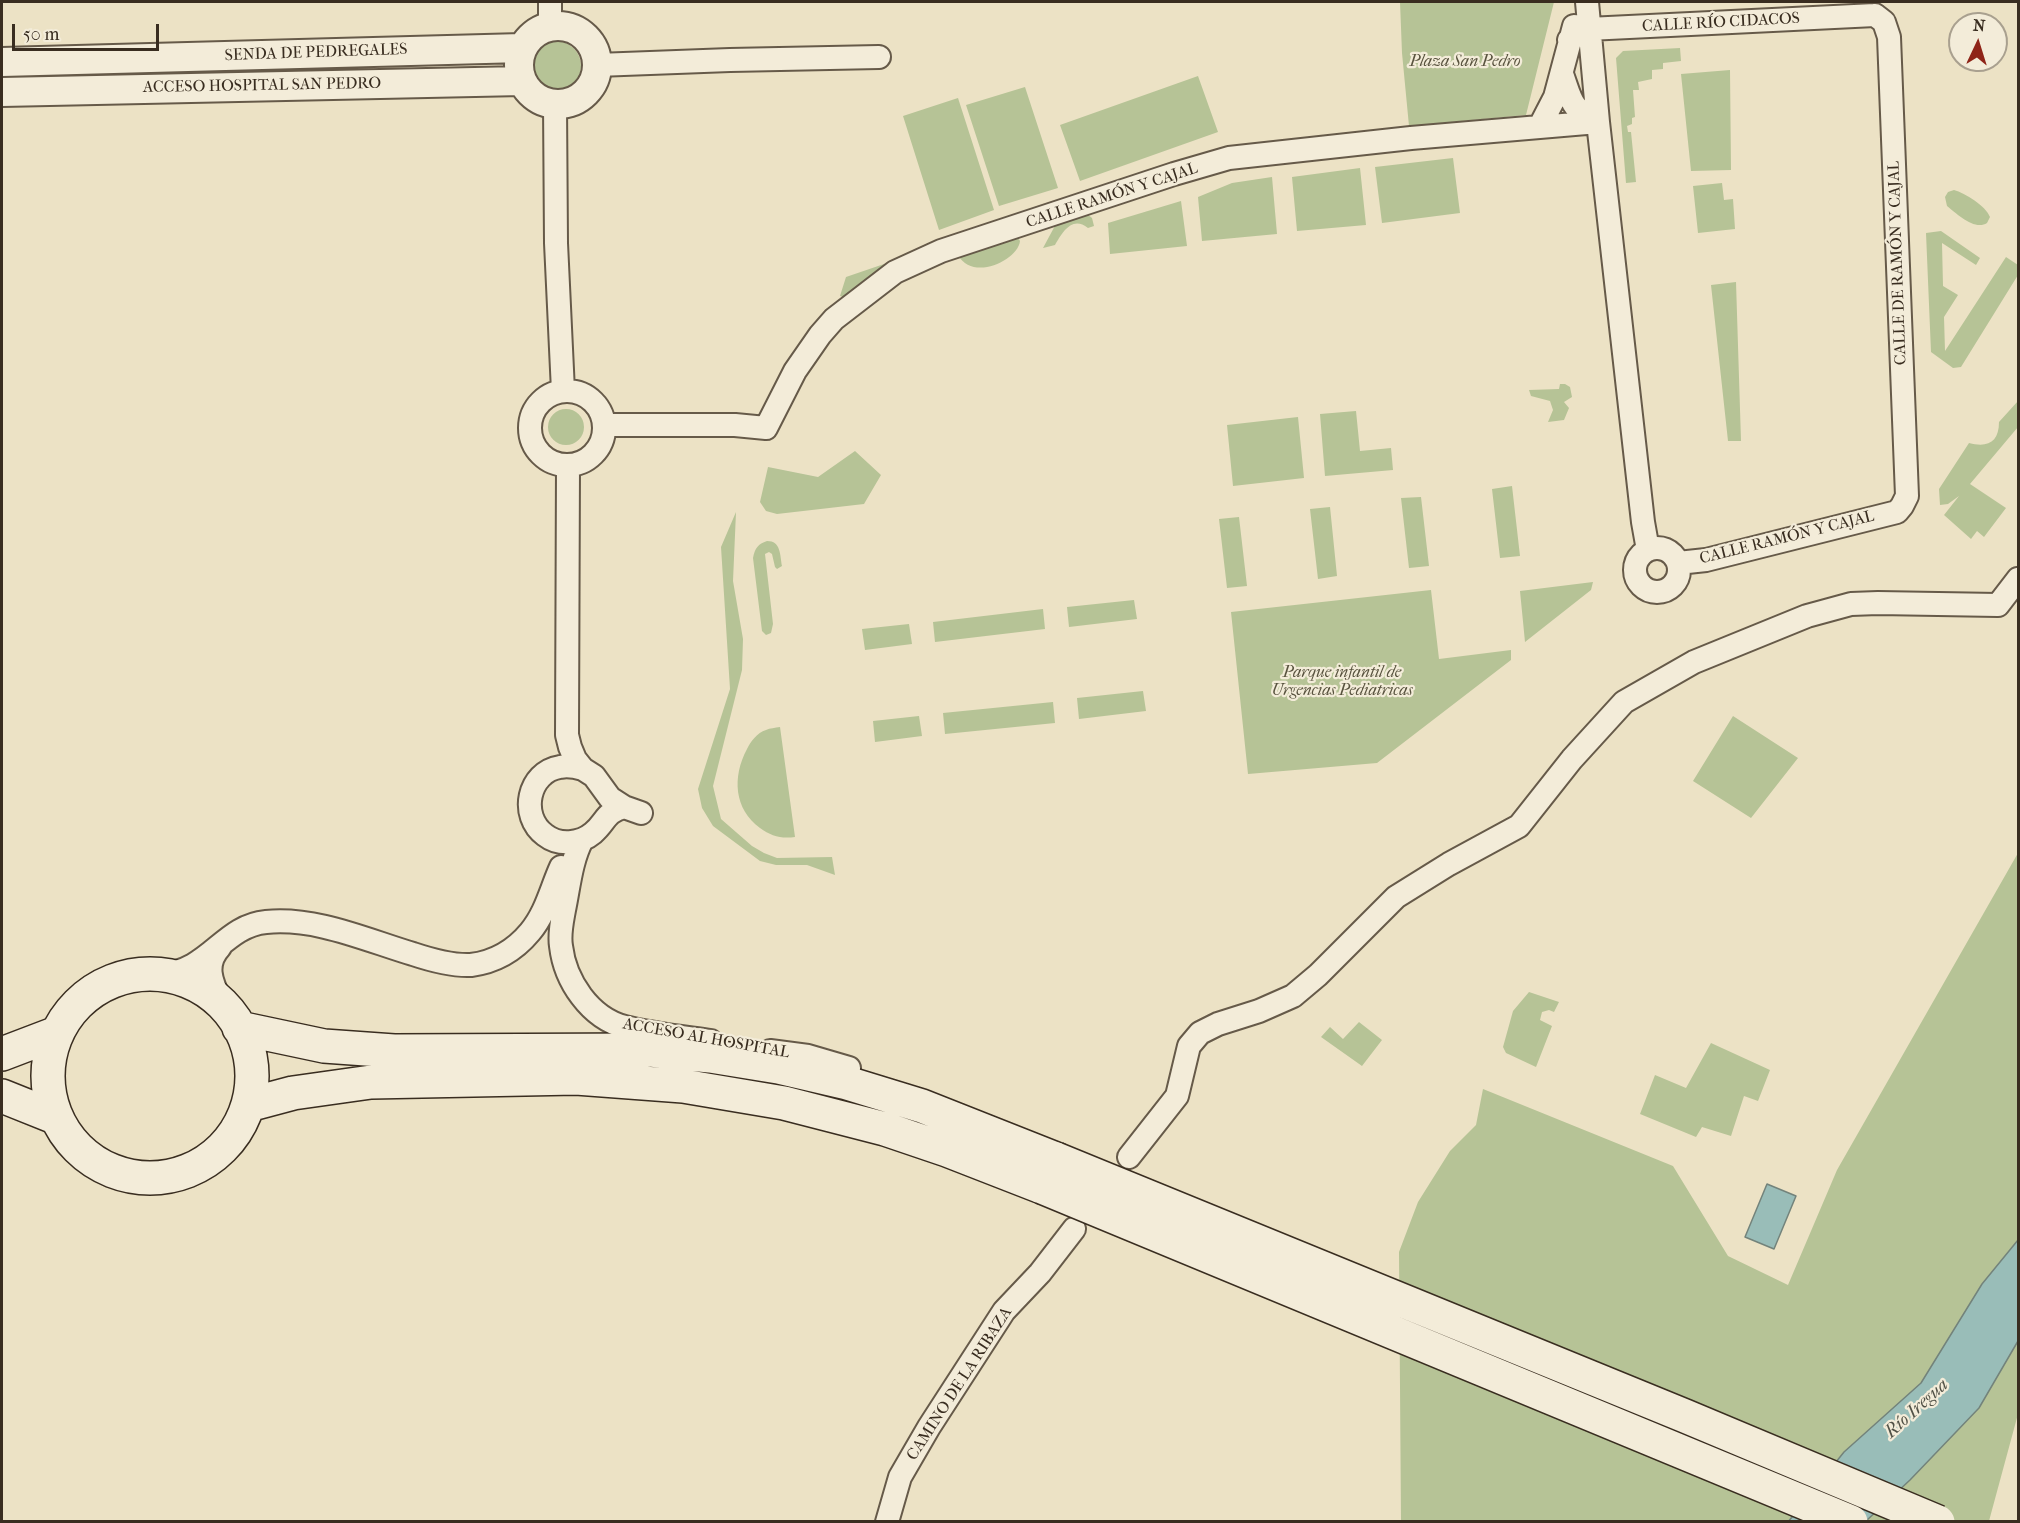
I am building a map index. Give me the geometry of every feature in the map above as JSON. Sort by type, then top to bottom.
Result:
[{"type":"main road","points":[[162,974],[193,983],[220,1000],[239,1028],[249,1051],[252,1078],[248,1105],[236,1130],[219,1151],[196,1167],[170,1176],[143,1177],[116,1172],[108,1168],[92,1159],[71,1141],[57,1118],[50,1097],[47,1075],[50,1054],[57,1033],[74,1006],[100,986],[130,975],[162,974]]},
{"type":"main road","points":[[239,1028],[324,1046],[394,1051],[650,1050],[710,1056],[778,1067],[847,1083],[922,1106],[1049,1173],[1851,1521]]},
{"type":"main road","points":[[2,1054],[57,1033]]},
{"type":"main road","points":[[248,1105],[293,1093],[371,1082],[576,1078],[683,1086],[784,1103],[885,1129],[947,1150],[1049,1173],[1685,1416],[1938,1521]]},
{"type":"main road","points":[[2,1096],[57,1118]]},
{"type":"street","points":[[1581,2],[1579,34],[1598,122],[1648,550]]},
{"type":"street","points":[[1540,126],[1555,97],[1579,34],[1587,2]]},
{"type":"street","name":"CALLE RÍO CIDACOS","points":[[1579,34],[1880,8]]},
{"type":"street","name":"CALLE DE RAMÓN Y CAJAL","points":[[1880,8],[1889,37],[1907,488],[1907,496],[1896,512]]},
{"type":"street","points":[[550,14],[564,26],[588,39],[595,51],[597,65],[594,81],[584,94],[571,102],[555,104],[541,100],[530,92],[522,81],[518,64],[522,48],[550,14]]},
{"type":"street","name":"SENDA DE PEDREGALES","points":[[2,62],[522,48]]},
{"type":"street","points":[[597,65],[879,57]]},
{"type":"street","points":[[1562,74],[1571,100],[1579,112],[1598,122]]},
{"type":"street","name":"ACCESO HOSPITAL SAN PEDRO","points":[[2,92],[522,81]]},
{"type":"street","points":[[555,104],[556,243],[563,391]]},
{"type":"street","name":"CALLE RAMÓN Y CAJAL","points":[[604,425],[735,425],[766,428],[795,371],[820,335],[834,319],[895,272],[942,251],[1174,174],[1229,158],[1411,138],[1598,122]]},
{"type":"street","points":[[563,391],[586,396],[602,414],[604,425],[601,444],[595,453],[579,464],[568,466],[557,465],[546,460],[537,452],[531,441],[529,429],[536,406],[545,398],[563,391]]},
{"type":"street","points":[[552,770],[564,748],[567,735],[568,466]]},
{"type":"street","name":"CALLE RAMÓN Y CAJAL","points":[[1678,562],[1706,560],[1896,512]]},
{"type":"street","points":[[1662,548],[1674,556],[1678,562],[1678,576],[1664,591],[1651,591],[1640,583],[1635,571],[1638,558],[1648,550],[1662,548]]},
{"type":"street","points":[[1131,1155],[1177,1096],[1189,1046],[1200,1033],[1293,996],[1318,975],[1396,897],[1449,864],[1519,826],[1572,759],[1624,702],[1694,662],[1807,616],[1851,604],[1998,605],[2019,579]]},
{"type":"street","points":[[162,974],[193,966],[235,933],[248,926],[265,922],[323,927],[424,958],[456,964],[485,962],[507,953],[531,931],[547,904],[560,868],[571,852],[582,840],[593,833],[612,810],[632,810],[610,798],[594,776],[575,759],[567,735]]},
{"type":"street","points":[[560,868],[559,855],[555,846],[534,822],[529,804],[531,791],[537,780],[547,771],[571,766],[584,769]]},
{"type":"street","points":[[601,823],[606,798],[602,786]]},
{"type":"street","points":[[546,836],[570,843],[582,840]]},
{"type":"street","name":"ACCESO AL HOSPITAL","points":[[582,840],[572,865],[560,944],[564,965],[573,984],[584,1000],[598,1013],[623,1027],[808,1056],[856,1070],[922,1106]]},
{"type":"street","points":[[220,1000],[212,983],[209,969],[211,958],[225,941]]},
{"type":"street","name":"CAMINO DE LA RIBAZA","points":[[887,1521],[900,1477],[929,1427],[1004,1311],[1040,1273],[1074,1229]]},
{"type":"green space","name":"Plaza San Pedro","points":[[1400,2],[1554,2],[1526,115],[1409,126]]},
{"type":"green space","points":[[556,41],[574,48],[581,66],[574,84],[556,91],[538,84],[531,66],[538,48]]},
{"type":"green space","points":[[1680,48],[1681,61],[1663,63],[1663,69],[1652,70],[1652,79],[1638,82],[1639,90],[1633,90],[1635,117],[1632,118],[1632,124],[1627,126],[1628,132],[1631,132],[1636,182],[1626,183],[1616,58],[1623,51]]},
{"type":"green space","points":[[1730,70],[1731,170],[1691,171],[1681,74]]},
{"type":"green space","points":[[1198,76],[1218,132],[1080,181],[1060,125]]},
{"type":"green space","points":[[1025,87],[1058,188],[999,206],[966,105]]},
{"type":"green space","points":[[958,98],[994,210],[939,230],[903,116]]},
{"type":"green space","points":[[1453,158],[1460,213],[1382,223],[1375,167]]},
{"type":"green space","points":[[1360,168],[1366,225],[1297,231],[1292,177]]},
{"type":"green space","points":[[1272,177],[1277,234],[1202,241],[1198,197],[1232,183]]},
{"type":"green space","points":[[1722,183],[1724,200],[1733,199],[1735,229],[1698,233],[1693,186]]},
{"type":"green space","points":[[1954,190],[1980,204],[1990,217],[1987,223],[1977,225],[1972,223],[1947,206],[1945,197],[1948,192]]},
{"type":"green space","points":[[1181,201],[1187,246],[1110,254],[1108,223]]},
{"type":"green space","points":[[1087,214],[1092,218],[1094,226],[1088,228],[1077,223],[1072,225],[1064,231],[1055,245],[1043,248],[1057,222]]},
{"type":"green space","points":[[1941,231],[1980,258],[1976,265],[1942,243],[1943,286],[1958,295],[1944,317],[1945,351],[2006,257],[2018,265],[2018,275],[1961,367],[1953,368],[1931,352],[1926,233]]},
{"type":"green space","points":[[1017,236],[1020,241],[1012,255],[994,265],[974,267],[965,263],[958,255]]},
{"type":"green space","points":[[887,263],[889,266],[843,297],[840,296],[846,277]]},
{"type":"green space","points":[[1736,282],[1741,441],[1728,441],[1711,285]]},
{"type":"green space","points":[[1560,384],[1570,387],[1572,397],[1564,402],[1569,408],[1564,420],[1548,422],[1553,410],[1550,401],[1531,396],[1529,390],[1559,389]]},
{"type":"green space","points":[[2018,401],[2018,427],[1970,484],[2006,508],[1984,537],[1977,531],[1971,539],[1944,515],[1959,496],[1948,504],[1940,505],[1939,489],[1969,443],[1982,445],[1995,439],[1999,422]]},
{"type":"green space","points":[[566,409],[579,414],[584,427],[579,440],[566,445],[553,440],[548,427],[553,414]]},
{"type":"green space","points":[[1356,411],[1360,451],[1391,448],[1393,470],[1325,476],[1320,414]]},
{"type":"green space","points":[[1298,417],[1304,478],[1233,486],[1227,425]]},
{"type":"green space","points":[[855,451],[881,475],[864,504],[777,514],[766,511],[760,502],[768,467],[818,477]]},
{"type":"green space","points":[[1512,486],[1520,556],[1500,558],[1492,489]]},
{"type":"green space","points":[[1421,497],[1429,566],[1409,568],[1401,498]]},
{"type":"green space","points":[[1330,507],[1337,576],[1318,579],[1310,509]]},
{"type":"green space","points":[[736,512],[733,581],[743,639],[742,670],[713,786],[721,819],[752,846],[777,858],[832,857],[835,875],[807,865],[776,865],[760,861],[713,826],[702,808],[698,789],[730,689],[721,547]]},
{"type":"green space","points":[[1239,517],[1247,586],[1227,588],[1219,519]]},
{"type":"green space","points":[[767,541],[777,546],[782,566],[777,569],[772,554],[769,552],[765,554],[773,624],[771,633],[766,635],[762,631],[753,558],[757,547]]},
{"type":"green space","points":[[1593,582],[1591,590],[1525,642],[1520,591]]},
{"type":"green space","name":"Parque infantil de Urgencias Pediatricas","points":[[1431,590],[1439,659],[1511,650],[1511,660],[1377,763],[1248,774],[1231,612]]},
{"type":"green space","points":[[1134,600],[1137,619],[1069,627],[1067,607]]},
{"type":"green space","points":[[1043,609],[1045,629],[935,642],[933,622]]},
{"type":"green space","points":[[909,624],[912,644],[865,650],[862,629]]},
{"type":"green space","points":[[1143,691],[1146,711],[1079,719],[1077,698]]},
{"type":"green space","points":[[1053,702],[1055,723],[945,734],[943,713]]},
{"type":"green space","points":[[919,716],[922,736],[875,742],[873,721]]},
{"type":"green space","points":[[1733,716],[1798,758],[1751,818],[1693,781]]},
{"type":"green space","points":[[780,727],[795,837],[785,838],[768,833],[751,820],[745,812],[738,792],[739,770],[750,743],[763,731]]},
{"type":"green space","points":[[2018,853],[2018,1414],[1989,1521],[1401,1521],[1399,1252],[1418,1202],[1450,1151],[1476,1125],[1483,1089],[1673,1166],[1728,1256],[1788,1285],[1837,1170]]},
{"type":"green space","points":[[1529,992],[1559,1002],[1554,1012],[1549,1010],[1542,1012],[1540,1020],[1552,1026],[1536,1067],[1506,1053],[1503,1047],[1513,1011]]},
{"type":"green space","points":[[1359,1022],[1382,1040],[1362,1066],[1321,1037],[1330,1027],[1343,1039]]},
{"type":"green space","points":[[1711,1043],[1770,1070],[1758,1101],[1744,1096],[1731,1136],[1702,1127],[1696,1137],[1640,1114],[1655,1075],[1686,1088]]},
{"type":"water","points":[[1767,1184],[1796,1196],[1774,1249],[1745,1237]]},
{"type":"water","name":"Río Iregua","points":[[2018,1240],[2018,1341],[1979,1408],[1910,1480],[1866,1521],[1788,1522],[1844,1452],[1921,1383],[1982,1284]]}]
